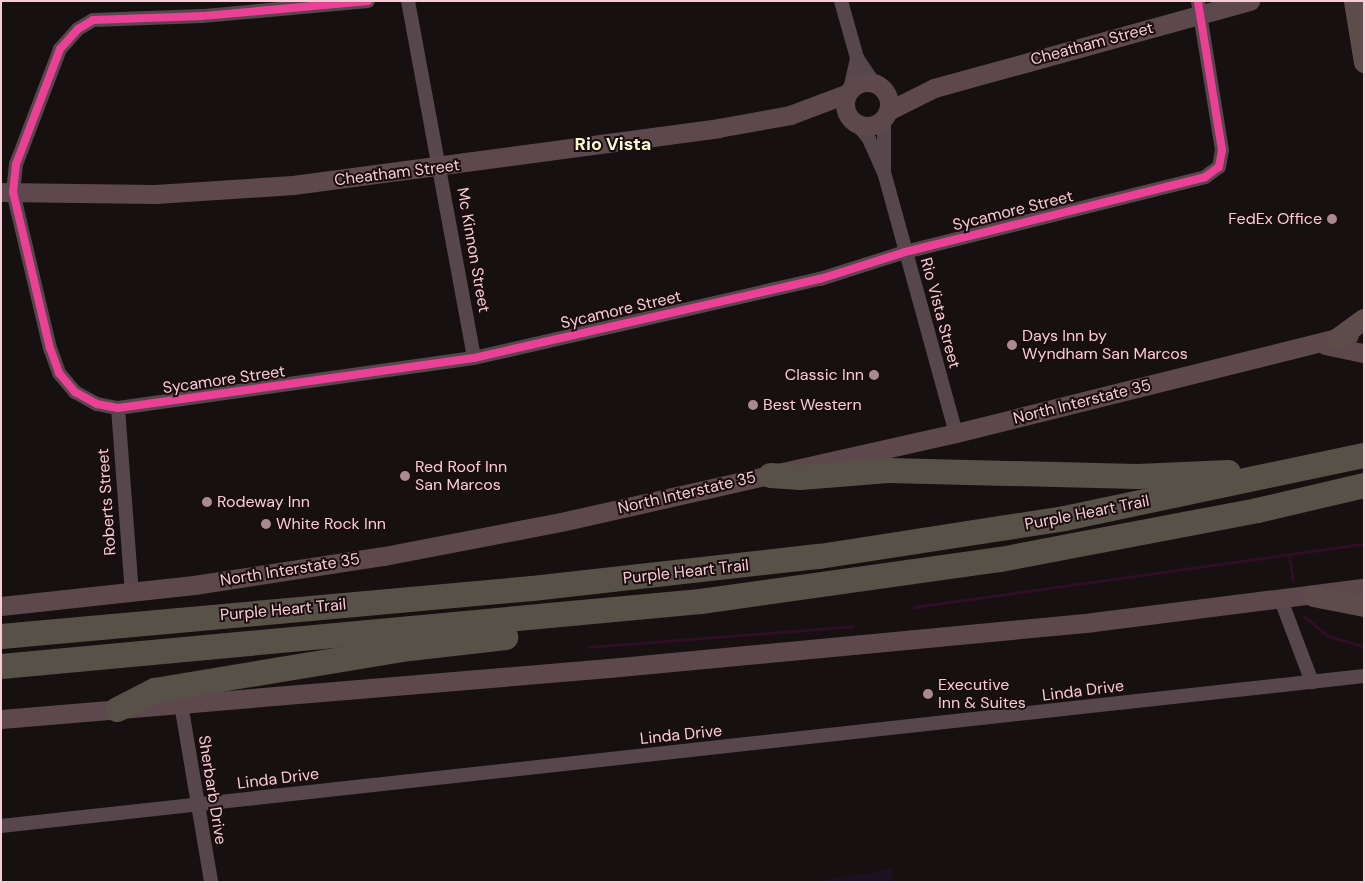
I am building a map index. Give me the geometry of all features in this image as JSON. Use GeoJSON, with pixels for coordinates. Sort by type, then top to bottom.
{"type":"FeatureCollection","features":[{"type":"Feature","properties":{"kind":"highway","name":"Purple Heart Trail"},"geometry":{"type":"LineString","coordinates":[[1,636],[541,587],[819,556],[1054,519],[1364,455]]}},
{"type":"Feature","properties":{"kind":"highway"},"geometry":{"type":"LineString","coordinates":[[770,475],[800,477],[888,470],[1137,476],[1303,469]]}},
{"type":"Feature","properties":{"kind":"highway","name":"Purple Heart Trail"},"geometry":{"type":"LineString","coordinates":[[1,666],[710,600],[1000,559],[1248,512],[1364,486]]}},
{"type":"Feature","properties":{"kind":"highway"},"geometry":{"type":"LineString","coordinates":[[116,709],[154,690],[409,648],[553,631],[587,612]]}},
{"type":"Feature","properties":{"kind":"main road","name":"Cheatham Street"},"geometry":{"type":"LineString","coordinates":[[886,114],[934,88],[1199,8],[1250,1]]}},
{"type":"Feature","properties":{"kind":"main road"},"geometry":{"type":"LineString","coordinates":[[1354,1],[1362,40],[1364,62]]}},
{"type":"Feature","properties":{"kind":"main road"},"geometry":{"type":"LineString","coordinates":[[861,82],[877,84],[888,97],[886,114],[872,126],[855,123],[844,106],[848,91],[861,82]]}},
{"type":"Feature","properties":{"kind":"main road","name":"Cheatham Street"},"geometry":{"type":"LineString","coordinates":[[877,84],[900,90],[934,88]]}},
{"type":"Feature","properties":{"kind":"main road","name":"Cheatham Street"},"geometry":{"type":"LineString","coordinates":[[790,115],[848,91]]}},
{"type":"Feature","properties":{"kind":"main road","name":"Cheatham Street"},"geometry":{"type":"LineString","coordinates":[[7,192],[155,194],[294,185],[441,168],[790,115],[832,116],[855,123]]}},
{"type":"Feature","properties":{"kind":"main road"},"geometry":{"type":"LineString","coordinates":[[1327,341],[1364,319]]}},
{"type":"Feature","properties":{"kind":"main road","name":"North Interstate 35"},"geometry":{"type":"LineString","coordinates":[[1,606],[132,593],[384,556],[561,522],[956,433],[1364,331]]}},
{"type":"Feature","properties":{"kind":"main road"},"geometry":{"type":"LineString","coordinates":[[1327,341],[1364,353]]}},
{"type":"Feature","properties":{"kind":"main road"},"geometry":{"type":"LineString","coordinates":[[1,719],[609,668],[1093,622],[1313,596],[1364,588]]}},
{"type":"Feature","properties":{"kind":"main road"},"geometry":{"type":"LineString","coordinates":[[1313,596],[1364,606]]}},
{"type":"Feature","properties":{"kind":"street","name":"Sycamore Street"},"geometry":{"type":"LineString","coordinates":[[368,1],[202,16],[93,20],[78,29],[60,49],[7,192],[50,348],[59,373],[76,392],[97,404],[118,408],[474,358],[820,280],[905,252],[1213,174],[1223,158],[1199,8]]}},
{"type":"Feature","properties":{"kind":"street","name":"Mc Kinnon Street"},"geometry":{"type":"LineString","coordinates":[[408,1],[441,168],[474,358]]}},
{"type":"Feature","properties":{"kind":"street"},"geometry":{"type":"LineString","coordinates":[[841,1],[857,58],[877,84]]}},
{"type":"Feature","properties":{"kind":"street"},"geometry":{"type":"LineString","coordinates":[[848,91],[857,58]]}},
{"type":"Feature","properties":{"kind":"street","name":"Rio Vista Street"},"geometry":{"type":"LineString","coordinates":[[884,172],[886,114]]}},
{"type":"Feature","properties":{"kind":"street","name":"Rio Vista Street"},"geometry":{"type":"LineString","coordinates":[[855,123],[869,139],[884,172],[956,433]]}},
{"type":"Feature","properties":{"kind":"street","name":"Roberts Street"},"geometry":{"type":"LineString","coordinates":[[118,408],[132,593]]}},
{"type":"Feature","properties":{"kind":"street"},"geometry":{"type":"LineString","coordinates":[[1281,600],[1312,682]]}},
{"type":"Feature","properties":{"kind":"street","name":"Linda Drive"},"geometry":{"type":"LineString","coordinates":[[1,826],[196,807],[1364,676]]}},
{"type":"Feature","properties":{"kind":"street","name":"Sherbarb Drive"},"geometry":{"type":"LineString","coordinates":[[181,704],[196,807],[210,882]]}},
{"type":"Feature","properties":{"kind":"shaded area"},"geometry":{"type":"Polygon","coordinates":[[[892,869],[894,882],[813,882],[892,869]]]}},
{"type":"Feature","properties":{"kind":"waterway"},"geometry":{"type":"LineString","coordinates":[[914,607],[1364,544]]}},
{"type":"Feature","properties":{"kind":"waterway"},"geometry":{"type":"LineString","coordinates":[[1289,555],[1293,580]]}},
{"type":"Feature","properties":{"kind":"waterway"},"geometry":{"type":"LineString","coordinates":[[1304,616],[1328,636],[1364,646]]}},
{"type":"Feature","properties":{"kind":"waterway"},"geometry":{"type":"LineString","coordinates":[[589,647],[853,626]]}},
{"type":"Feature","properties":{"kind":"cycle path"},"geometry":{"type":"LineString","coordinates":[[368,1],[202,16],[93,20],[78,29],[60,49],[16,164],[13,192],[50,348],[59,373],[75,392],[97,404],[118,408],[474,358],[820,279],[905,252],[1205,177],[1219,167],[1222,150],[1198,1]]}},
{"type":"Feature","properties":{"kind":"place","name":"FedEx Office"},"geometry":{"type":"Point","coordinates":[1332,219]}},
{"type":"Feature","properties":{"kind":"place","name":"Days Inn by Wyndham San Marcos"},"geometry":{"type":"Point","coordinates":[1012,345]}},
{"type":"Feature","properties":{"kind":"place","name":"Classic Inn"},"geometry":{"type":"Point","coordinates":[874,375]}},
{"type":"Feature","properties":{"kind":"place","name":"Best Western"},"geometry":{"type":"Point","coordinates":[753,405]}},
{"type":"Feature","properties":{"kind":"place","name":"Red Roof Inn San Marcos"},"geometry":{"type":"Point","coordinates":[405,476]}},
{"type":"Feature","properties":{"kind":"place","name":"Rodeway Inn"},"geometry":{"type":"Point","coordinates":[207,502]}},
{"type":"Feature","properties":{"kind":"place","name":"White Rock Inn"},"geometry":{"type":"Point","coordinates":[266,524]}},
{"type":"Feature","properties":{"kind":"place","name":"Executive Inn & Suites"},"geometry":{"type":"Point","coordinates":[928,694]}},
{"type":"Feature","properties":{"kind":"district","name":"Rio Vista"},"geometry":{"type":"Point","coordinates":[613,144]}}]}
